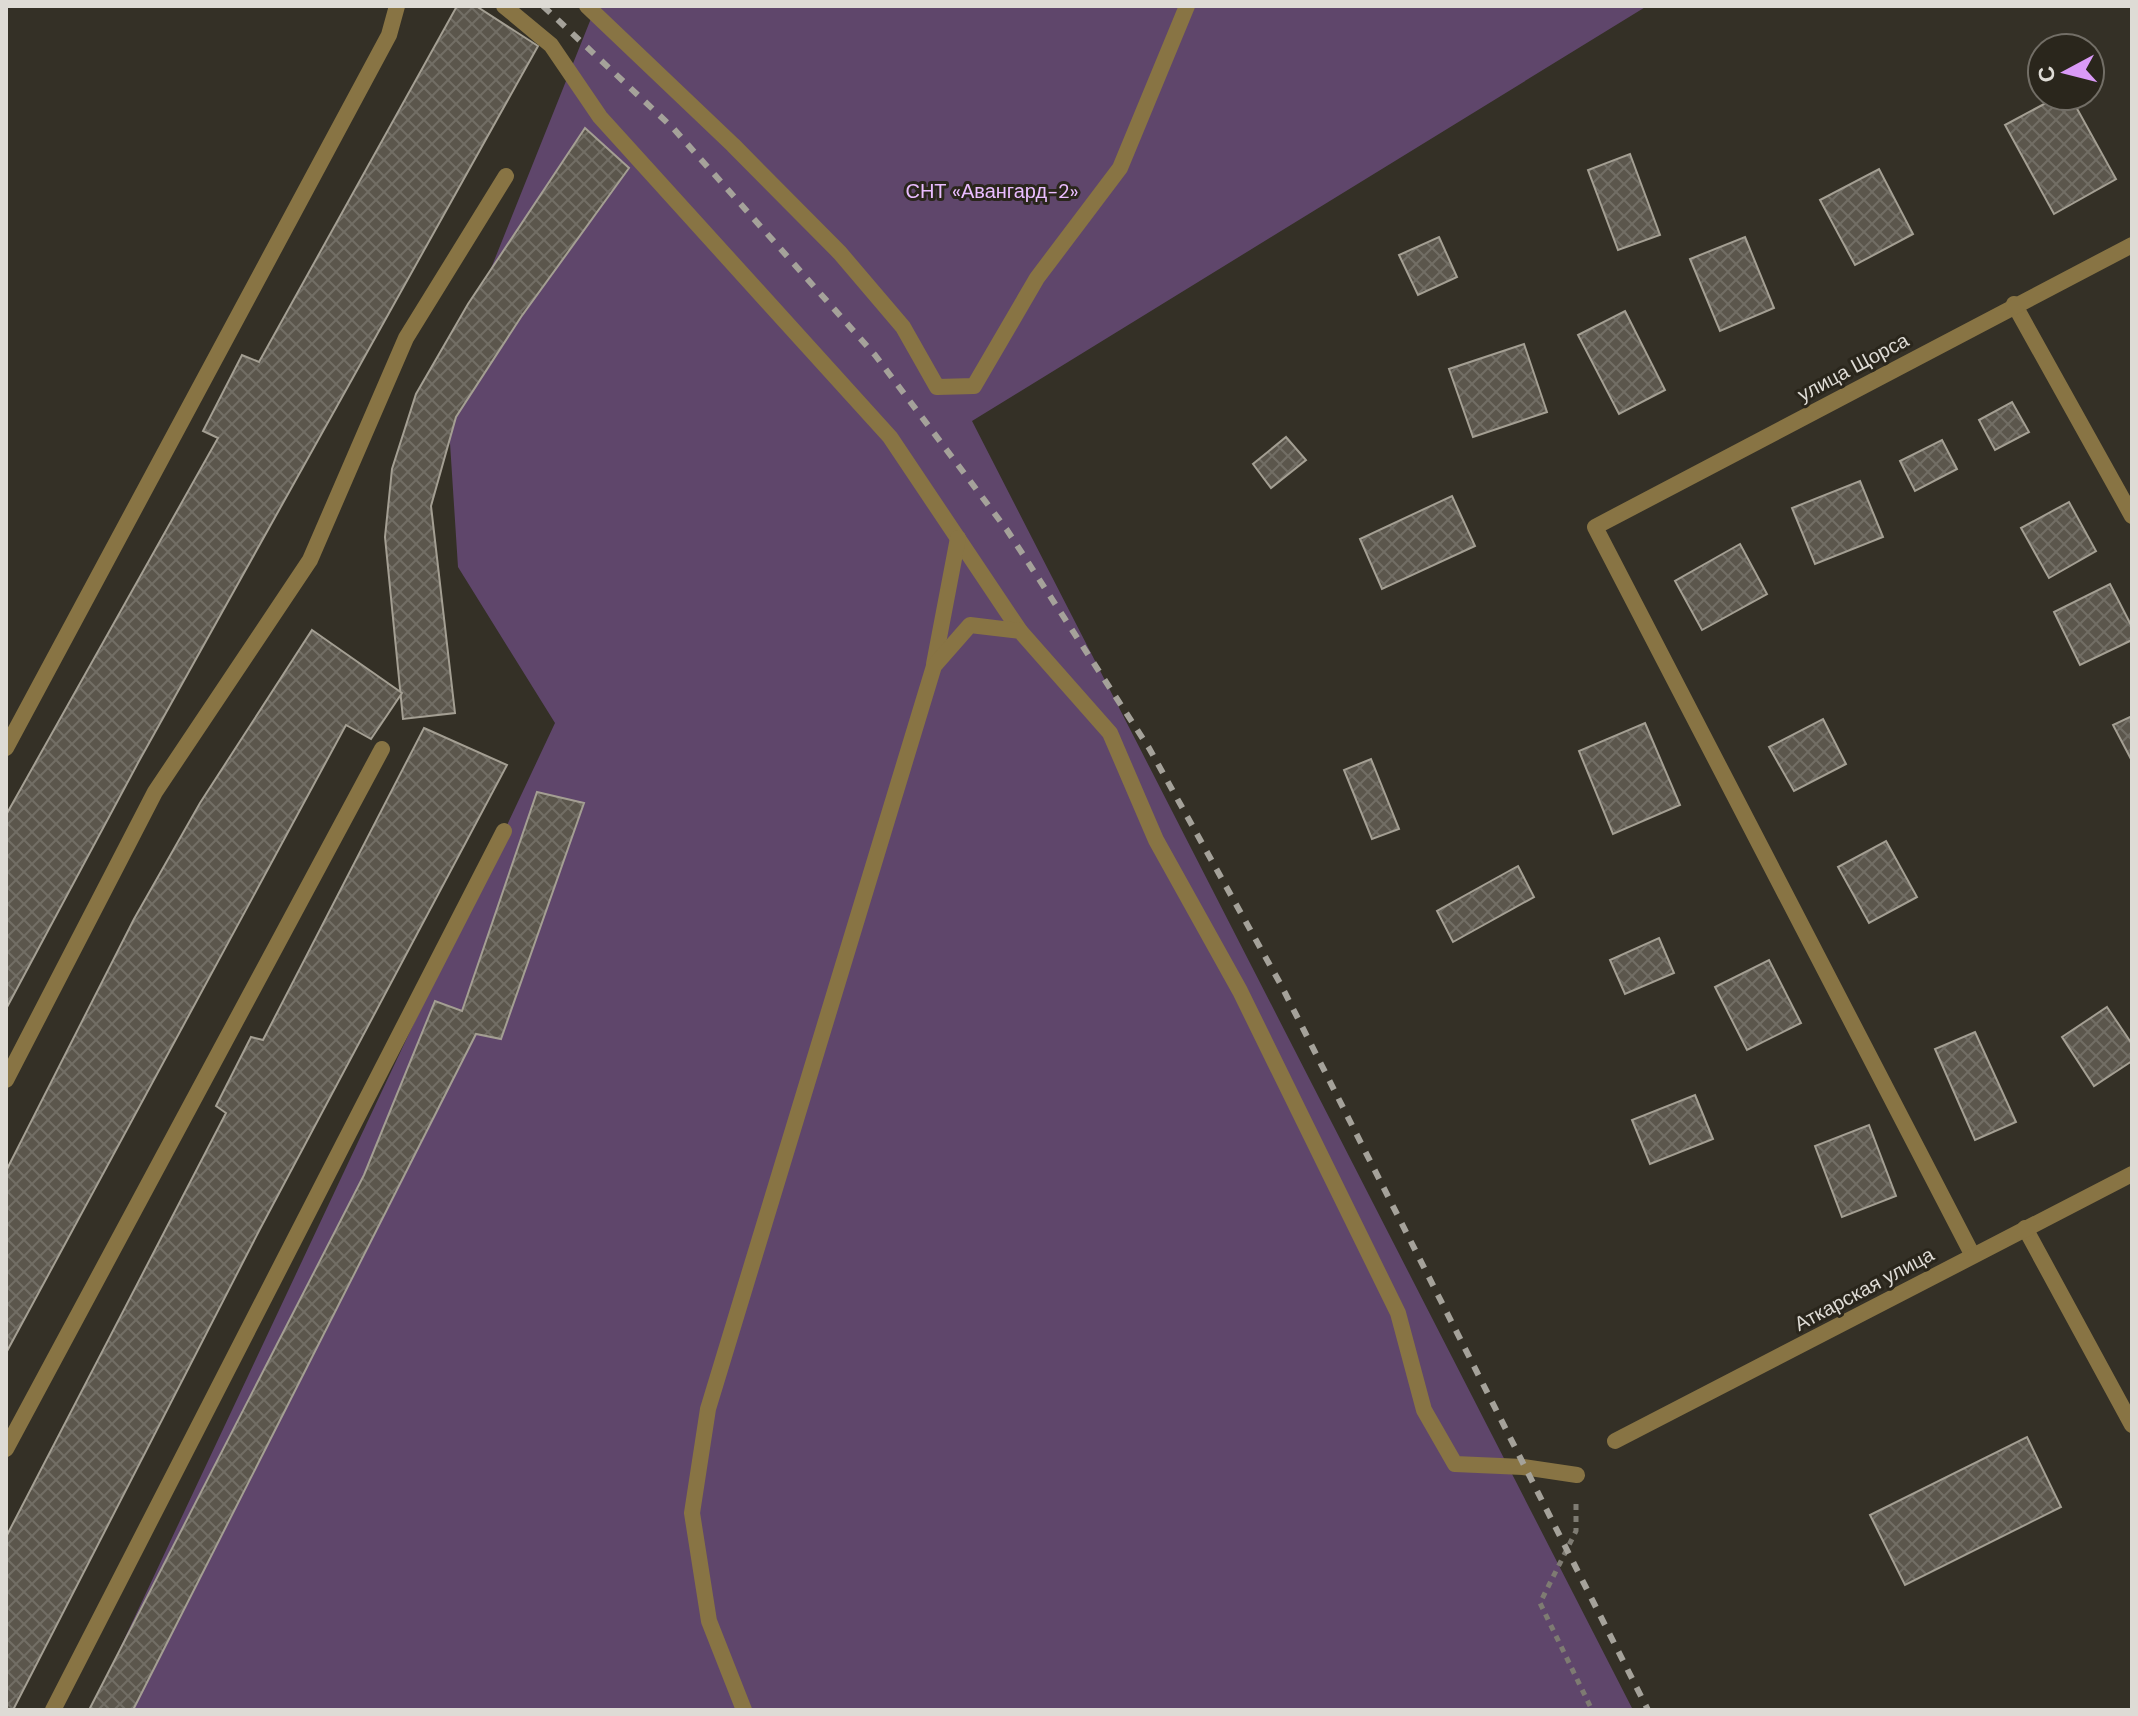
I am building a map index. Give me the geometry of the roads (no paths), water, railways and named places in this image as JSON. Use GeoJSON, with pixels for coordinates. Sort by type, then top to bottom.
{"type":"FeatureCollection","features":[{"type":"Feature","properties":{"kind":"street"},"geometry":{"type":"LineString","coordinates":[[6,748],[389,35],[397,6]]}},
{"type":"Feature","properties":{"kind":"street"},"geometry":{"type":"LineString","coordinates":[[504,6],[551,45],[600,117],[890,437],[1020,631],[1110,733],[1156,840],[1240,991],[1398,1313],[1424,1410],[1455,1464],[1523,1467],[1577,1475]]}},
{"type":"Feature","properties":{"kind":"street"},"geometry":{"type":"LineString","coordinates":[[587,6],[733,145],[840,253],[903,327],[937,387],[974,386],[1037,278],[1120,168],[1187,6]]}},
{"type":"Feature","properties":{"kind":"street"},"geometry":{"type":"LineString","coordinates":[[6,1080],[155,792],[310,560],[406,338],[506,176]]}},
{"type":"Feature","properties":{"kind":"street","name":"улица Щорса"},"geometry":{"type":"LineString","coordinates":[[1972,1254],[1595,527],[2014,304],[2132,245]]}},
{"type":"Feature","properties":{"kind":"street"},"geometry":{"type":"LineString","coordinates":[[2014,304],[2132,516]]}},
{"type":"Feature","properties":{"kind":"street"},"geometry":{"type":"LineString","coordinates":[[744,1710],[709,1621],[692,1513],[708,1409],[934,666],[958,538]]}},
{"type":"Feature","properties":{"kind":"street"},"geometry":{"type":"LineString","coordinates":[[934,666],[970,625],[1020,631]]}},
{"type":"Feature","properties":{"kind":"street"},"geometry":{"type":"LineString","coordinates":[[6,1449],[382,749]]}},
{"type":"Feature","properties":{"kind":"street"},"geometry":{"type":"LineString","coordinates":[[53,1710],[504,831]]}},
{"type":"Feature","properties":{"kind":"street","name":"Аткарская улица"},"geometry":{"type":"LineString","coordinates":[[1615,1441],[2132,1174]]}},
{"type":"Feature","properties":{"kind":"street"},"geometry":{"type":"LineString","coordinates":[[2025,1228],[2132,1425]]}},
{"type":"Feature","properties":{"kind":"railway"},"geometry":{"type":"LineString","coordinates":[[543,6],[673,128],[875,355],[1007,530],[1149,748],[1281,985],[1648,1710]]}},
{"type":"Feature","properties":{"kind":"park label","name":"СНТ «Авангард-2»"},"geometry":{"type":"Point","coordinates":[992,191]}}]}
